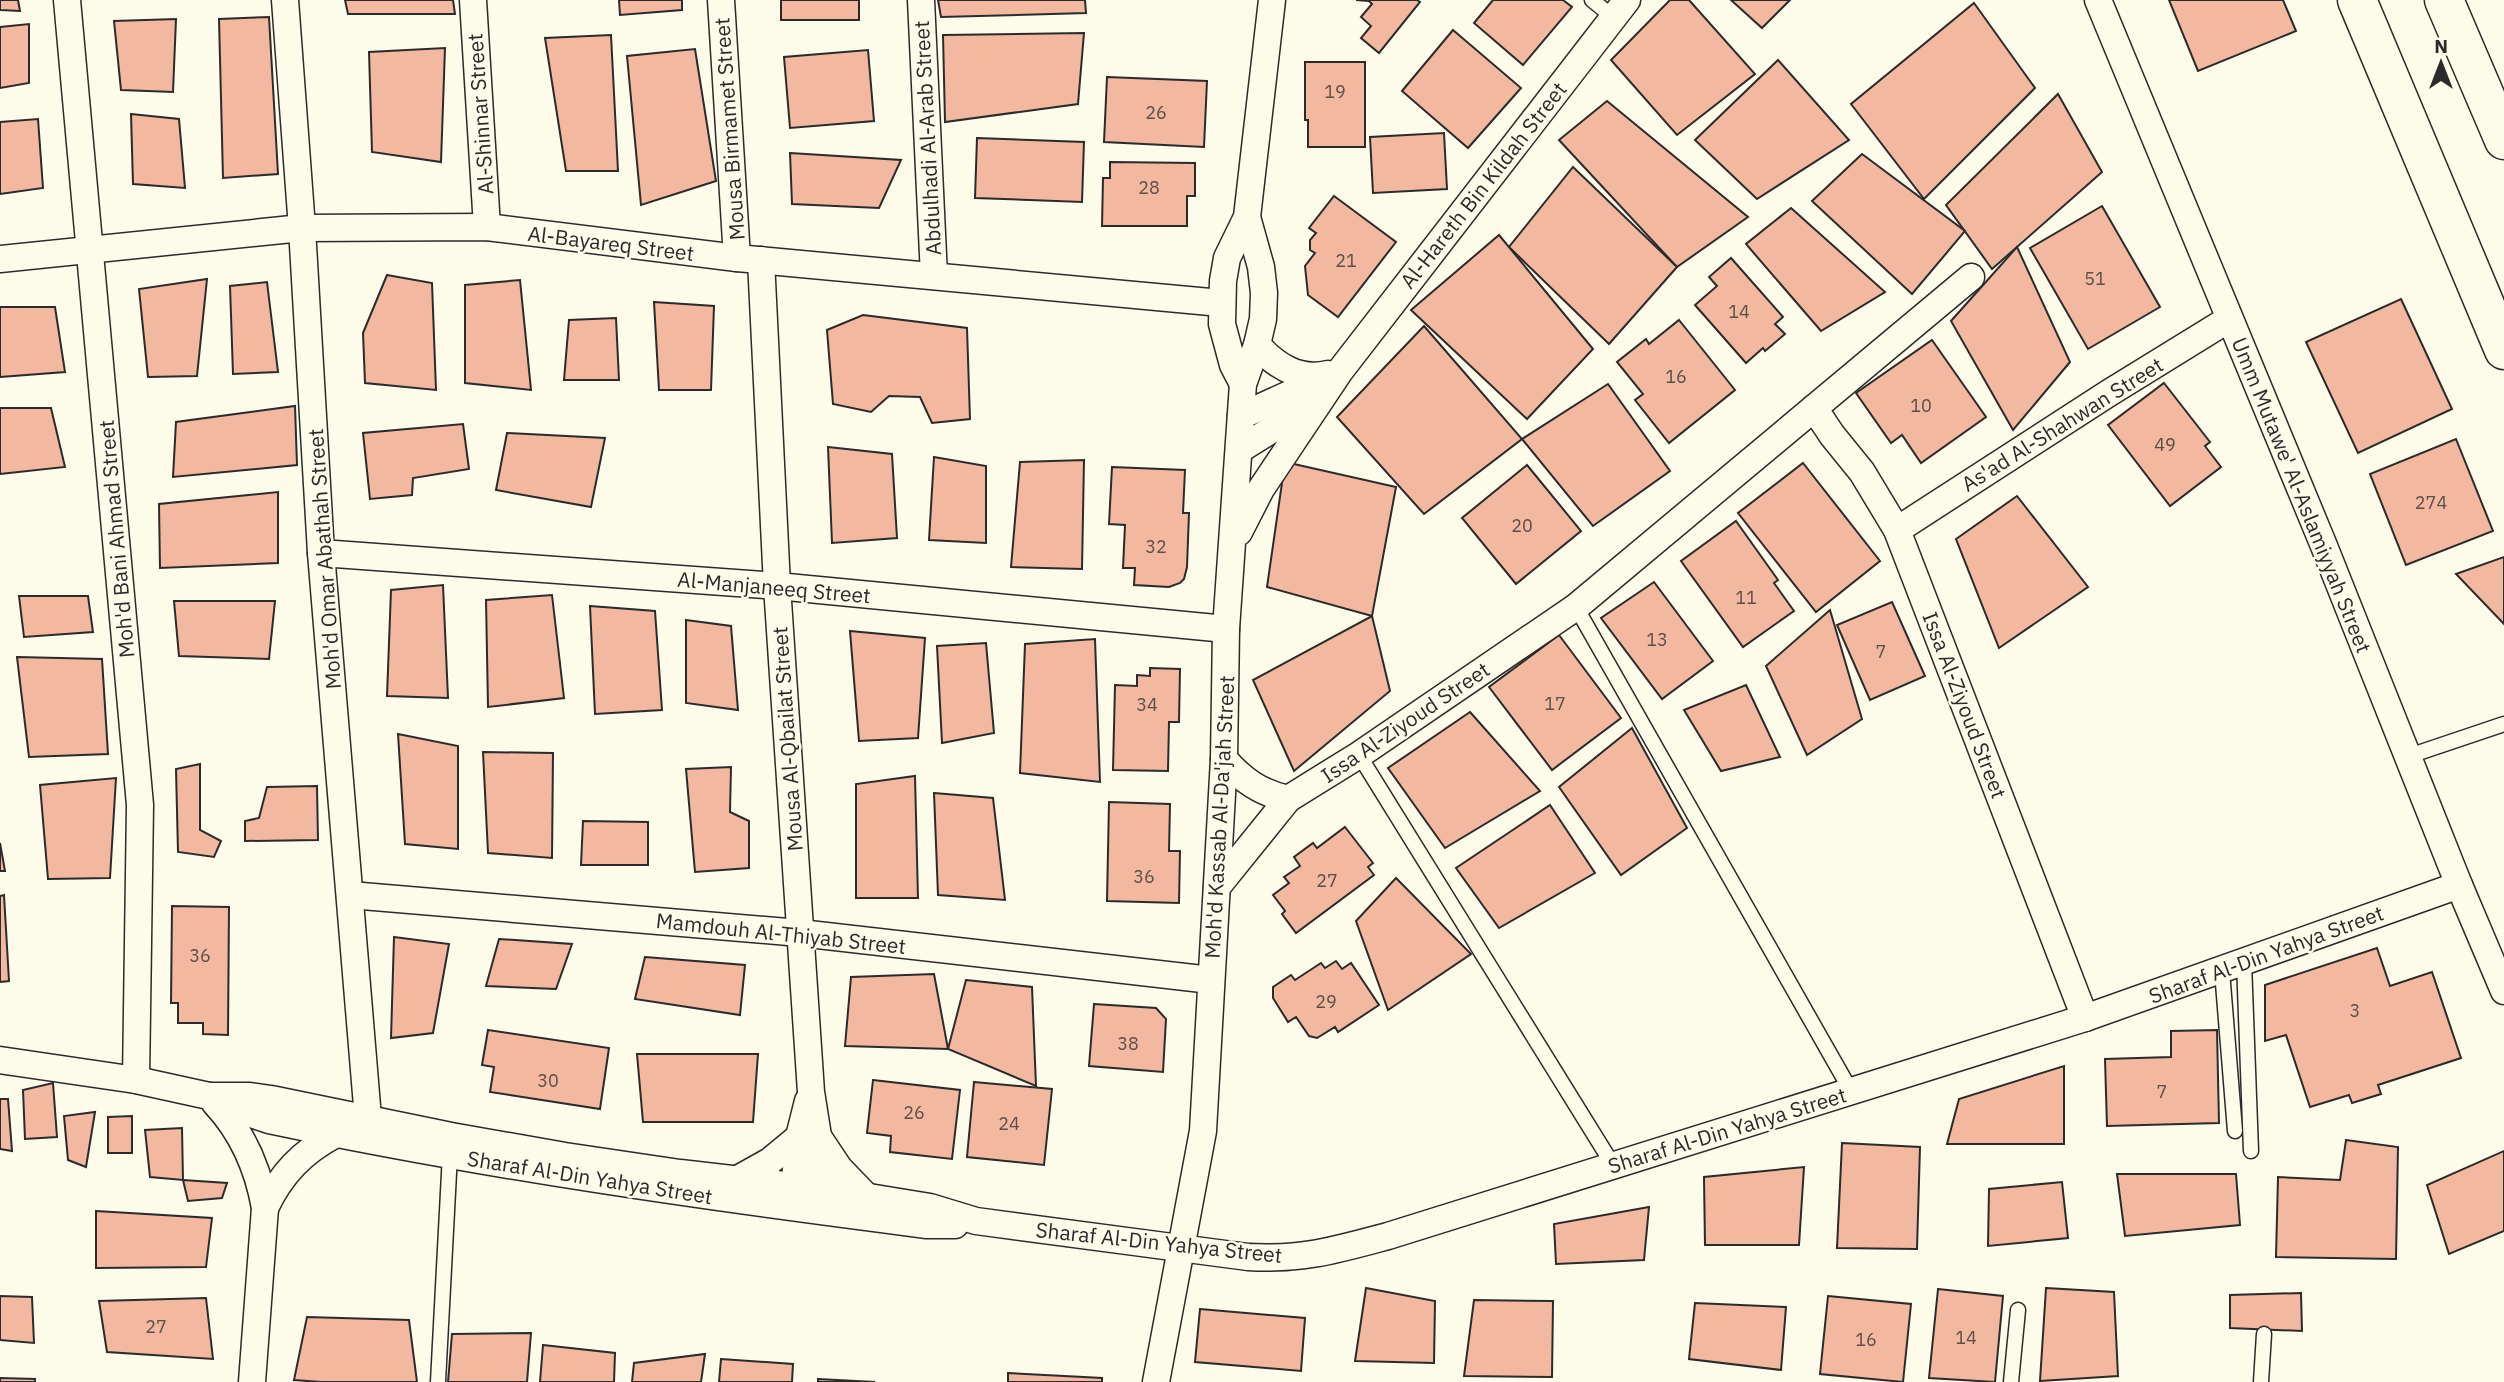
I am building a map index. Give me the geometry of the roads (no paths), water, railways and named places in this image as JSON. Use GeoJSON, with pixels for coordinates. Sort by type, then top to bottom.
{"type":"FeatureCollection","features":[{"type":"Feature","properties":{"kind":"highway"},"geometry":{"type":"LineString","coordinates":[[2357,0],[2504,350]]}},
{"type":"Feature","properties":{"kind":"highway"},"geometry":{"type":"LineString","coordinates":[[2444,0],[2504,140]]}},
{"type":"Feature","properties":{"kind":"street","name":"Moh'd Bani Ahmad Street"},"geometry":{"type":"LineString","coordinates":[[67,0],[140,805],[136,1080]]}},
{"type":"Feature","properties":{"kind":"street","name":"Moh'd Omar Abathah Street"},"geometry":{"type":"LineString","coordinates":[[285,0],[302,228],[321,553],[368,1118]]}},
{"type":"Feature","properties":{"kind":"street","name":"Al-Shinnar Street"},"geometry":{"type":"LineString","coordinates":[[473,0],[487,227]]}},
{"type":"Feature","properties":{"kind":"street","name":"Mousa Birmamet Street"},"geometry":{"type":"LineString","coordinates":[[721,0],[749,259]]}},
{"type":"Feature","properties":{"kind":"street","name":"Abdulhadi Al-Arab Street"},"geometry":{"type":"LineString","coordinates":[[921,0],[934,276]]}},
{"type":"Feature","properties":{"kind":"street","name":"Moh'd Kassab Al-Da'jah Street"},"geometry":{"type":"LineString","coordinates":[[1243,384],[1226,345],[1221,303],[1227,258],[1247,217],[1272,0]]}},
{"type":"Feature","properties":{"kind":"street","name":"Umm Mutawe' Al-Aslamiyyah Street"},"geometry":{"type":"LineString","coordinates":[[2098,0],[2504,991]]}},
{"type":"Feature","properties":{"kind":"street","name":"Al-Hareth Bin Kildah Street"},"geometry":{"type":"LineString","coordinates":[[1233,544],[1261,489],[1339,371],[1620,9]]}},
{"type":"Feature","properties":{"kind":"street","name":"Moh'd Kassab Al-Da'jah Street"},"geometry":{"type":"LineString","coordinates":[[1156,1382],[1203,1131],[1224,759],[1226,629],[1243,384],[1257,345],[1264,293],[1261,267],[1247,217]]}},
{"type":"Feature","properties":{"kind":"street","name":"Al-Bayareq Street"},"geometry":{"type":"LineString","coordinates":[[0,259],[302,228],[487,227],[749,259],[1221,303]]}},
{"type":"Feature","properties":{"kind":"street","name":"Mousa Al-Qbailat Street"},"geometry":{"type":"LineString","coordinates":[[749,259],[777,586],[811,1092],[807,1198]]}},
{"type":"Feature","properties":{"kind":"street","name":"Issa Al-Ziyoud Street"},"geometry":{"type":"LineString","coordinates":[[1217,887],[1289,799],[1359,755],[1576,607],[1970,277]]}},
{"type":"Feature","properties":{"kind":"street","name":"As'ad Al-Shahwan Street"},"geometry":{"type":"LineString","coordinates":[[1897,530],[2229,319]]}},
{"type":"Feature","properties":{"kind":"street"},"geometry":{"type":"LineString","coordinates":[[1257,345],[1285,370],[1312,375],[1339,371]]}},
{"type":"Feature","properties":{"kind":"street","name":"Al-Hareth Bin Kildah Street"},"geometry":{"type":"LineString","coordinates":[[1241,416],[1339,371]]}},
{"type":"Feature","properties":{"kind":"street","name":"Al-Hareth Bin Kildah Street"},"geometry":{"type":"LineString","coordinates":[[1239,450],[1302,410],[1339,371]]}},
{"type":"Feature","properties":{"kind":"street","name":"Issa Al-Ziyoud Street"},"geometry":{"type":"LineString","coordinates":[[1814,408],[1862,472],[1897,530],[2085,1018]]}},
{"type":"Feature","properties":{"kind":"street","name":"Al-Manjaneeq Street"},"geometry":{"type":"LineString","coordinates":[[321,553],[777,586],[1226,629]]}},
{"type":"Feature","properties":{"kind":"street"},"geometry":{"type":"LineString","coordinates":[[1224,759],[1244,780],[1255,787],[1289,799]]}},
{"type":"Feature","properties":{"kind":"street","name":"Sharaf Al-Din Yahya Street"},"geometry":{"type":"LineString","coordinates":[[0,1060],[136,1080],[209,1096],[250,1096],[368,1118],[451,1145],[600,1181],[807,1198],[866,1196],[945,1210],[976,1221],[1181,1248],[1270,1258],[1316,1255],[2085,1018],[2459,885]]}},
{"type":"Feature","properties":{"kind":"street","name":"Mamdouh Al-Thiyab Street"},"geometry":{"type":"LineString","coordinates":[[349,895],[800,933],[1212,980]]}},
{"type":"Feature","properties":{"kind":"street"},"geometry":{"type":"LineString","coordinates":[[209,1096],[238,1131],[249,1151],[265,1208],[251,1382]]}},
{"type":"Feature","properties":{"kind":"street","name":"Sharaf Al-Din Yahya Street"},"geometry":{"type":"LineString","coordinates":[[209,1096],[269,1120],[336,1134],[451,1145],[737,1180],[807,1198],[944,1226],[976,1221]]}},
{"type":"Feature","properties":{"kind":"street"},"geometry":{"type":"LineString","coordinates":[[249,1151],[269,1120],[291,1103]]}},
{"type":"Feature","properties":{"kind":"street"},"geometry":{"type":"LineString","coordinates":[[265,1208],[286,1172],[300,1157],[336,1134]]}},
{"type":"Feature","properties":{"kind":"street"},"geometry":{"type":"LineString","coordinates":[[737,1180],[809,1136],[866,1196]]}},
{"type":"Feature","properties":{"kind":"lane"},"geometry":{"type":"LineString","coordinates":[[1592,0],[1620,9]]}},
{"type":"Feature","properties":{"kind":"lane"},"geometry":{"type":"LineString","coordinates":[[1576,607],[1851,1091]]}},
{"type":"Feature","properties":{"kind":"lane"},"geometry":{"type":"LineString","coordinates":[[2409,756],[2504,724]]}},
{"type":"Feature","properties":{"kind":"lane"},"geometry":{"type":"LineString","coordinates":[[1359,755],[1612,1165]]}},
{"type":"Feature","properties":{"kind":"lane"},"geometry":{"type":"LineString","coordinates":[[2233,966],[2235,1131]]}},
{"type":"Feature","properties":{"kind":"lane"},"geometry":{"type":"LineString","coordinates":[[2233,966],[2251,1151]]}},
{"type":"Feature","properties":{"kind":"lane"},"geometry":{"type":"LineString","coordinates":[[438,1382],[451,1145]]}},
{"type":"Feature","properties":{"kind":"lane"},"geometry":{"type":"LineString","coordinates":[[2011,1382],[2018,1310]]}},
{"type":"Feature","properties":{"kind":"lane"},"geometry":{"type":"LineString","coordinates":[[2261,1382],[2264,1334]]}}]}
